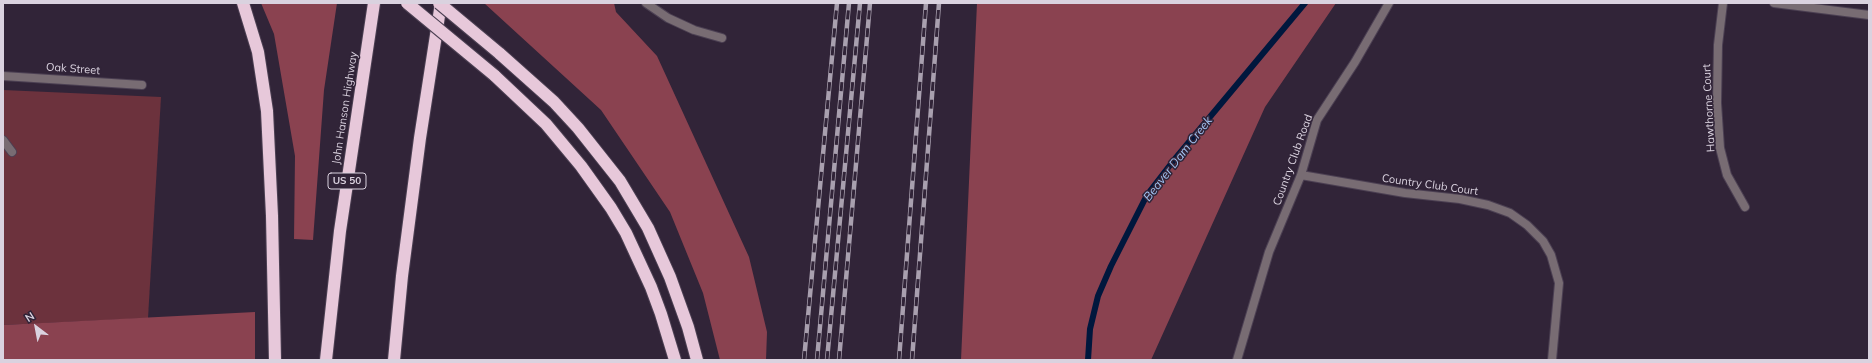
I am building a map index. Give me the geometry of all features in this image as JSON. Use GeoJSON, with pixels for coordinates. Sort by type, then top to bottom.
{"type":"FeatureCollection","features":[{"type":"Feature","properties":{"kind":"highway"},"geometry":{"type":"LineString","coordinates":[[243,3],[258,52],[268,118],[275,360]]}},
{"type":"Feature","properties":{"kind":"highway","name":"John Hanson Highway"},"geometry":{"type":"LineString","coordinates":[[326,360],[340,231],[374,3]]}},
{"type":"Feature","properties":{"kind":"highway"},"geometry":{"type":"LineString","coordinates":[[407,3],[494,75],[546,124],[581,166],[611,208],[626,233],[651,287],[675,360]]}},
{"type":"Feature","properties":{"kind":"highway"},"geometry":{"type":"LineString","coordinates":[[440,3],[554,102],[578,128],[620,181],[648,228],[670,276],[688,327],[697,360]]}},
{"type":"Feature","properties":{"kind":"highway"},"geometry":{"type":"LineString","coordinates":[[394,360],[419,145],[440,3]]}},
{"type":"Feature","properties":{"kind":"street"},"geometry":{"type":"LineString","coordinates":[[646,3],[668,18],[694,30],[722,38]]}},
{"type":"Feature","properties":{"kind":"street","name":"Country Club Road"},"geometry":{"type":"LineString","coordinates":[[1237,360],[1269,252],[1302,175],[1317,120],[1355,62],[1389,3]]}},
{"type":"Feature","properties":{"kind":"street","name":"Hawthorne Court"},"geometry":{"type":"LineString","coordinates":[[1723,3],[1718,45],[1717,102],[1720,148],[1726,175],[1746,207]]}},
{"type":"Feature","properties":{"kind":"street"},"geometry":{"type":"LineString","coordinates":[[1774,3],[1869,15]]}},
{"type":"Feature","properties":{"kind":"street","name":"Oak Street"},"geometry":{"type":"LineString","coordinates":[[3,76],[142,85]]}},
{"type":"Feature","properties":{"kind":"street"},"geometry":{"type":"LineString","coordinates":[[3,140],[12,152]]}},
{"type":"Feature","properties":{"kind":"street","name":"Country Club Court"},"geometry":{"type":"LineString","coordinates":[[1302,175],[1405,193],[1460,199],[1488,205],[1510,213],[1527,225],[1542,241],[1551,255],[1559,283],[1552,360]]}},
{"type":"Feature","properties":{"kind":"shaded area"},"geometry":{"type":"Polygon","coordinates":[[[261,3],[337,3],[324,90],[313,240],[294,239],[295,156],[274,34],[261,3]]]}},
{"type":"Feature","properties":{"kind":"shaded area"},"geometry":{"type":"Polygon","coordinates":[[[484,3],[614,3],[616,12],[657,56],[749,257],[767,332],[766,360],[720,360],[703,293],[670,212],[601,110],[484,3]]]}},
{"type":"Feature","properties":{"kind":"shaded area"},"geometry":{"type":"Polygon","coordinates":[[[977,3],[1336,3],[1265,107],[1151,360],[961,360],[977,3]]]}},
{"type":"Feature","properties":{"kind":"shaded area"},"geometry":{"type":"Polygon","coordinates":[[[3,90],[161,97],[148,318],[3,325],[3,90]]]}},
{"type":"Feature","properties":{"kind":"shaded area"},"geometry":{"type":"Polygon","coordinates":[[[255,312],[255,360],[3,360],[3,325],[255,312]]]}},
{"type":"Feature","properties":{"kind":"waterway","name":"Beaver Dam Creek"},"geometry":{"type":"LineString","coordinates":[[1088,360],[1090,329],[1098,296],[1111,266],[1147,195],[1174,160],[1305,3]]}},
{"type":"Feature","properties":{"kind":"railway"},"geometry":{"type":"LineString","coordinates":[[804,360],[837,3]]}},
{"type":"Feature","properties":{"kind":"railway"},"geometry":{"type":"LineString","coordinates":[[817,360],[849,3]]}},
{"type":"Feature","properties":{"kind":"railway"},"geometry":{"type":"LineString","coordinates":[[827,360],[860,3]]}},
{"type":"Feature","properties":{"kind":"railway"},"geometry":{"type":"LineString","coordinates":[[839,360],[870,3]]}},
{"type":"Feature","properties":{"kind":"railway"},"geometry":{"type":"LineString","coordinates":[[899,360],[926,3]]}},
{"type":"Feature","properties":{"kind":"railway"},"geometry":{"type":"LineString","coordinates":[[912,360],[939,3]]}}]}
